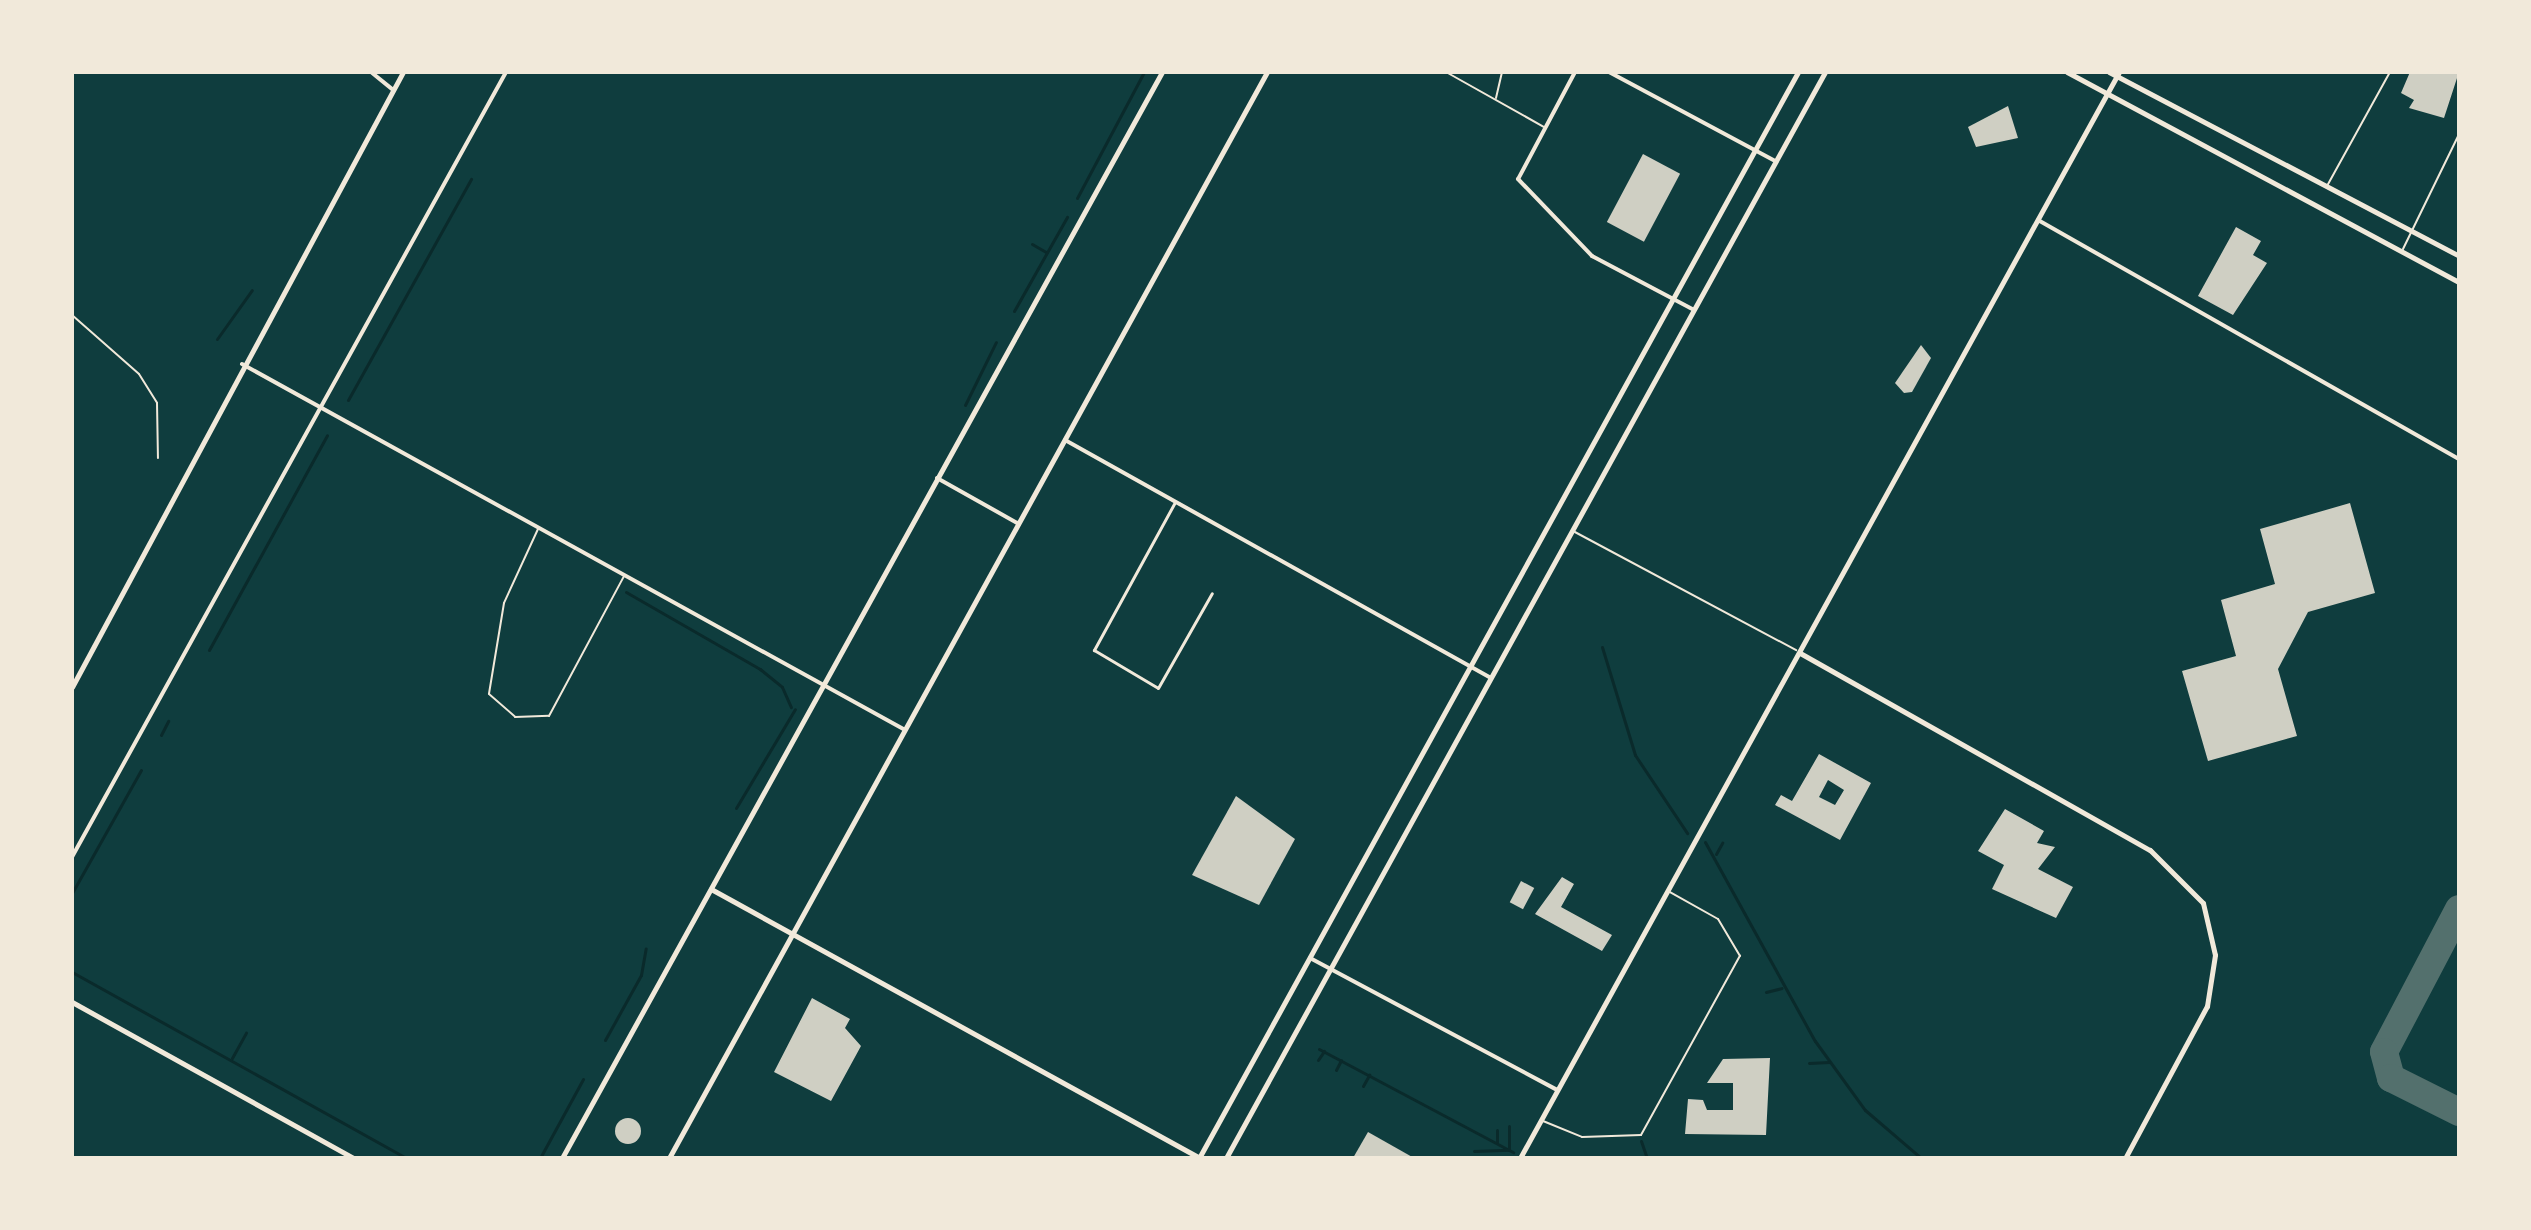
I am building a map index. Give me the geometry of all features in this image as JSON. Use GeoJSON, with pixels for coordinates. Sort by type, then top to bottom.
{"type":"FeatureCollection","features":[{"type":"Feature","properties":{"kind":"street"},"geometry":{"type":"LineString","coordinates":[[371,72],[393,90]]}},
{"type":"Feature","properties":{"kind":"street"},"geometry":{"type":"LineString","coordinates":[[72,687],[242,364],[403,72]]}},
{"type":"Feature","properties":{"kind":"street"},"geometry":{"type":"LineString","coordinates":[[72,857],[506,72]]}},
{"type":"Feature","properties":{"kind":"street"},"geometry":{"type":"LineString","coordinates":[[562,1158],[1162,72]]}},
{"type":"Feature","properties":{"kind":"street"},"geometry":{"type":"LineString","coordinates":[[669,1158],[1267,72]]}},
{"type":"Feature","properties":{"kind":"street"},"geometry":{"type":"LineString","coordinates":[[1575,72],[1518,179],[1592,256],[1694,310]]}},
{"type":"Feature","properties":{"kind":"street"},"geometry":{"type":"LineString","coordinates":[[1609,72],[1775,161]]}},
{"type":"Feature","properties":{"kind":"street"},"geometry":{"type":"LineString","coordinates":[[710,888],[1199,1158],[1798,72]]}},
{"type":"Feature","properties":{"kind":"street"},"geometry":{"type":"LineString","coordinates":[[1226,1158],[1333,970],[1825,72]]}},
{"type":"Feature","properties":{"kind":"street"},"geometry":{"type":"LineString","coordinates":[[2067,72],[2459,282]]}},
{"type":"Feature","properties":{"kind":"street"},"geometry":{"type":"LineString","coordinates":[[2109,72],[2459,256]]}},
{"type":"Feature","properties":{"kind":"street"},"geometry":{"type":"LineString","coordinates":[[1520,1158],[2117,74]]}},
{"type":"Feature","properties":{"kind":"street"},"geometry":{"type":"LineString","coordinates":[[2038,220],[2459,459]]}},
{"type":"Feature","properties":{"kind":"street"},"geometry":{"type":"LineString","coordinates":[[242,364],[905,730]]}},
{"type":"Feature","properties":{"kind":"street"},"geometry":{"type":"LineString","coordinates":[[1065,440],[1491,678]]}},
{"type":"Feature","properties":{"kind":"street"},"geometry":{"type":"LineString","coordinates":[[937,478],[1019,524]]}},
{"type":"Feature","properties":{"kind":"street"},"geometry":{"type":"LineString","coordinates":[[1175,502],[1094,650],[1158,688],[1212,593]]}},
{"type":"Feature","properties":{"kind":"street"},"geometry":{"type":"LineString","coordinates":[[1800,653],[2150,850],[2203,903],[2215,955],[2199,1023],[2125,1158]]}},
{"type":"Feature","properties":{"kind":"street"},"geometry":{"type":"LineString","coordinates":[[1310,958],[1557,1090]]}},
{"type":"Feature","properties":{"kind":"street"},"geometry":{"type":"LineString","coordinates":[[72,1002],[353,1158]]}},
{"type":"Feature","properties":{"kind":"lane"},"geometry":{"type":"LineString","coordinates":[[1446,72],[1545,127]]}},
{"type":"Feature","properties":{"kind":"lane"},"geometry":{"type":"LineString","coordinates":[[1496,99],[1502,72]]}},
{"type":"Feature","properties":{"kind":"lane"},"geometry":{"type":"LineString","coordinates":[[2327,187],[2390,72]]}},
{"type":"Feature","properties":{"kind":"lane"},"geometry":{"type":"LineString","coordinates":[[2402,250],[2459,134]]}},
{"type":"Feature","properties":{"kind":"lane"},"geometry":{"type":"LineString","coordinates":[[72,315],[139,374],[157,403],[158,458]]}},
{"type":"Feature","properties":{"kind":"lane"},"geometry":{"type":"LineString","coordinates":[[539,528],[504,603],[489,694],[515,717],[549,716],[625,576]]}},
{"type":"Feature","properties":{"kind":"lane"},"geometry":{"type":"LineString","coordinates":[[1573,531],[1800,653]]}},
{"type":"Feature","properties":{"kind":"lane"},"geometry":{"type":"LineString","coordinates":[[1541,1120],[1582,1137],[1641,1135],[1663,1096],[1740,956],[1718,919],[1667,891]]}},
{"type":"Feature","properties":{"kind":"building"},"geometry":{"type":"Polygon","coordinates":[[[2410,72],[2459,72],[2444,118],[2409,108],[2414,100],[2401,93],[2410,72]]]}},
{"type":"Feature","properties":{"kind":"building"},"geometry":{"type":"Polygon","coordinates":[[[2008,106],[2018,138],[1976,147],[1968,127],[2008,106]]]}},
{"type":"Feature","properties":{"kind":"building"},"geometry":{"type":"Polygon","coordinates":[[[1643,154],[1680,174],[1644,242],[1607,222],[1643,154]]]}},
{"type":"Feature","properties":{"kind":"building"},"geometry":{"type":"Polygon","coordinates":[[[2236,227],[2261,241],[2253,255],[2267,263],[2233,315],[2198,296],[2236,227]]]}},
{"type":"Feature","properties":{"kind":"building"},"geometry":{"type":"Polygon","coordinates":[[[1921,345],[1931,358],[1912,392],[1904,393],[1895,383],[1921,345]]]}},
{"type":"Feature","properties":{"kind":"building"},"geometry":{"type":"Polygon","coordinates":[[[2350,503],[2375,593],[2308,612],[2278,669],[2297,736],[2208,761],[2182,671],[2236,656],[2221,600],[2275,584],[2260,529],[2350,503]]]}},
{"type":"Feature","properties":{"kind":"building"},"geometry":{"type":"Polygon","coordinates":[[[1819,754],[1871,783],[1840,840],[1775,805],[1781,795],[1792,801],[1819,754]],[[1828,780],[1819,797],[1835,805],[1844,790],[1828,780]]]}},
{"type":"Feature","properties":{"kind":"building"},"geometry":{"type":"Polygon","coordinates":[[[1236,796],[1295,839],[1259,905],[1192,875],[1236,796]]]}},
{"type":"Feature","properties":{"kind":"building"},"geometry":{"type":"Polygon","coordinates":[[[2005,809],[2044,831],[2037,843],[2055,847],[2038,869],[2073,887],[2056,918],[1992,889],[2004,865],[1978,851],[2005,809]]]}},
{"type":"Feature","properties":{"kind":"building"},"geometry":{"type":"Polygon","coordinates":[[[1562,877],[1574,884],[1561,907],[1612,935],[1602,951],[1535,914],[1562,877]]]}},
{"type":"Feature","properties":{"kind":"building"},"geometry":{"type":"Polygon","coordinates":[[[1521,881],[1534,888],[1523,909],[1510,902],[1521,881]]]}},
{"type":"Feature","properties":{"kind":"building"},"geometry":{"type":"Polygon","coordinates":[[[812,998],[850,1019],[845,1028],[861,1046],[831,1101],[774,1072],[812,998]]]}},
{"type":"Feature","properties":{"kind":"building"},"geometry":{"type":"Polygon","coordinates":[[[1770,1058],[1766,1135],[1685,1134],[1688,1099],[1703,1100],[1707,1110],[1733,1110],[1733,1083],[1707,1083],[1723,1059],[1770,1058]]]}},
{"type":"Feature","properties":{"kind":"building"},"geometry":{"type":"Polygon","coordinates":[[[628,1118],[637,1122],[641,1131],[637,1140],[628,1144],[619,1140],[615,1131],[619,1122],[628,1118]]]}},
{"type":"Feature","properties":{"kind":"building"},"geometry":{"type":"Polygon","coordinates":[[[1368,1132],[1414,1158],[1353,1158],[1368,1132]]]}},
{"type":"Feature","properties":{"kind":"waterway"},"geometry":{"type":"LineString","coordinates":[[1077,198],[1144,72]]}},
{"type":"Feature","properties":{"kind":"waterway"},"geometry":{"type":"LineString","coordinates":[[348,400],[471,179]]}},
{"type":"Feature","properties":{"kind":"waterway"},"geometry":{"type":"LineString","coordinates":[[1014,311],[1067,217]]}},
{"type":"Feature","properties":{"kind":"waterway"},"geometry":{"type":"LineString","coordinates":[[1032,244],[1046,252]]}},
{"type":"Feature","properties":{"kind":"waterway"},"geometry":{"type":"LineString","coordinates":[[217,339],[252,290]]}},
{"type":"Feature","properties":{"kind":"waterway"},"geometry":{"type":"LineString","coordinates":[[965,405],[996,342]]}},
{"type":"Feature","properties":{"kind":"waterway"},"geometry":{"type":"LineString","coordinates":[[209,650],[327,435]]}},
{"type":"Feature","properties":{"kind":"waterway"},"geometry":{"type":"LineString","coordinates":[[626,592],[760,669],[782,687],[791,707]]}},
{"type":"Feature","properties":{"kind":"waterway"},"geometry":{"type":"LineString","coordinates":[[1602,647],[1635,755],[1687,833]]}},
{"type":"Feature","properties":{"kind":"waterway"},"geometry":{"type":"LineString","coordinates":[[736,808],[795,709]]}},
{"type":"Feature","properties":{"kind":"waterway"},"geometry":{"type":"LineString","coordinates":[[161,735],[168,721]]}},
{"type":"Feature","properties":{"kind":"waterway"},"geometry":{"type":"LineString","coordinates":[[72,893],[141,770]]}},
{"type":"Feature","properties":{"kind":"waterway"},"geometry":{"type":"LineString","coordinates":[[1705,842],[1815,1041],[1865,1110],[1921,1158]]}},
{"type":"Feature","properties":{"kind":"waterway"},"geometry":{"type":"LineString","coordinates":[[1716,854],[1722,843]]}},
{"type":"Feature","properties":{"kind":"waterway"},"geometry":{"type":"LineString","coordinates":[[605,1040],[641,975],[646,948]]}},
{"type":"Feature","properties":{"kind":"waterway"},"geometry":{"type":"LineString","coordinates":[[72,972],[406,1158]]}},
{"type":"Feature","properties":{"kind":"waterway"},"geometry":{"type":"LineString","coordinates":[[1766,992],[1782,988]]}},
{"type":"Feature","properties":{"kind":"waterway"},"geometry":{"type":"LineString","coordinates":[[232,1058],[246,1033]]}},
{"type":"Feature","properties":{"kind":"waterway"},"geometry":{"type":"LineString","coordinates":[[1319,1049],[1513,1152]]}},
{"type":"Feature","properties":{"kind":"waterway"},"geometry":{"type":"LineString","coordinates":[[1318,1060],[1324,1051]]}},
{"type":"Feature","properties":{"kind":"waterway"},"geometry":{"type":"LineString","coordinates":[[1336,1070],[1341,1060]]}},
{"type":"Feature","properties":{"kind":"waterway"},"geometry":{"type":"LineString","coordinates":[[1809,1063],[1829,1062]]}},
{"type":"Feature","properties":{"kind":"waterway"},"geometry":{"type":"LineString","coordinates":[[1363,1086],[1369,1075]]}},
{"type":"Feature","properties":{"kind":"waterway"},"geometry":{"type":"LineString","coordinates":[[540,1158],[583,1079]]}},
{"type":"Feature","properties":{"kind":"waterway"},"geometry":{"type":"LineString","coordinates":[[1474,1151],[1509,1150],[1509,1126]]}},
{"type":"Feature","properties":{"kind":"waterway"},"geometry":{"type":"LineString","coordinates":[[1497,1130],[1497,1142]]}},
{"type":"Feature","properties":{"kind":"waterway"},"geometry":{"type":"LineString","coordinates":[[1641,1141],[1647,1158]]}},
{"type":"Feature","properties":{"kind":"taxiway"},"geometry":{"type":"LineString","coordinates":[[2459,909],[2384,1052],[2391,1078],[2459,1112]]}}]}
